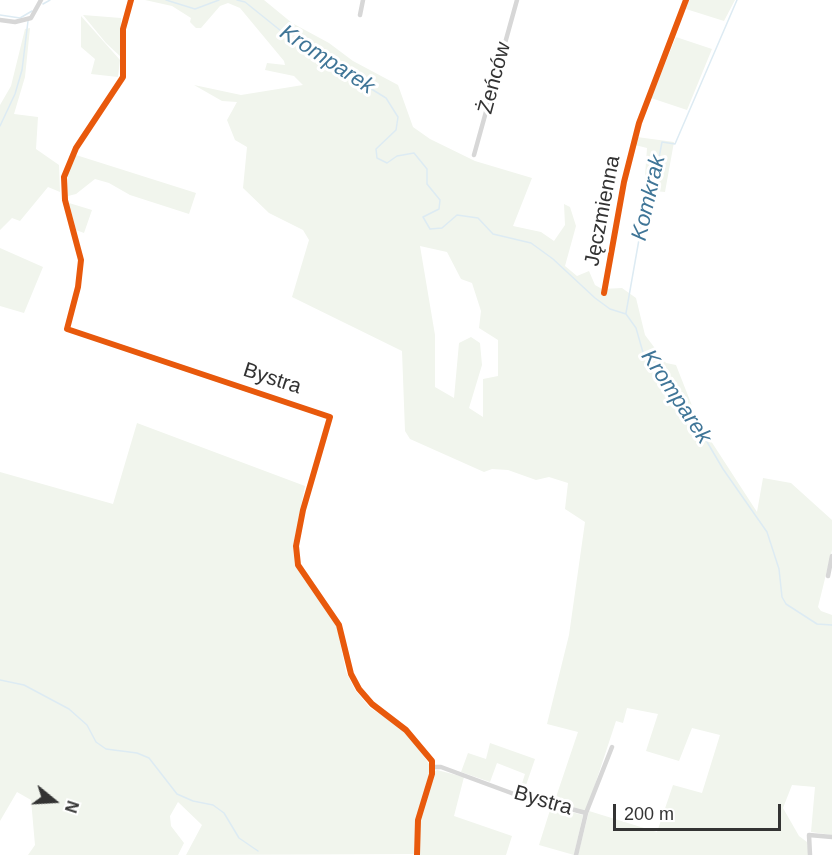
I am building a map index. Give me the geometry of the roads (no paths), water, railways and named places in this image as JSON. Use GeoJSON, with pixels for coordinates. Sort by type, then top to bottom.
{"type":"FeatureCollection","features":[{"type":"Feature","properties":{"kind":"street"},"geometry":{"type":"LineString","coordinates":[[0,20],[15,22],[28,20],[41,0]]}},
{"type":"Feature","properties":{"kind":"street","name":"Bystra"},"geometry":{"type":"LineString","coordinates":[[131,0],[123,29],[123,77],[76,148],[64,177],[65,200],[81,260],[78,287],[67,329],[330,417],[303,510],[296,546],[298,565],[339,625],[351,674],[359,689],[372,704],[417,741],[430,758],[433,767],[441,767],[514,794],[585,813]]}},
{"type":"Feature","properties":{"kind":"street"},"geometry":{"type":"LineString","coordinates":[[360,15],[363,0]]}},
{"type":"Feature","properties":{"kind":"street","name":"Żeńców"},"geometry":{"type":"LineString","coordinates":[[474,155],[517,0]]}},
{"type":"Feature","properties":{"kind":"street","name":"Jęczmienna"},"geometry":{"type":"LineString","coordinates":[[604,294],[624,182],[639,123],[686,0]]}},
{"type":"Feature","properties":{"kind":"street"},"geometry":{"type":"LineString","coordinates":[[828,576],[832,556]]}},
{"type":"Feature","properties":{"kind":"street","name":"Bystra"},"geometry":{"type":"LineString","coordinates":[[576,855],[585,813],[612,747]]}},
{"type":"Feature","properties":{"kind":"street"},"geometry":{"type":"LineString","coordinates":[[417,855],[418,820],[433,767]]}},
{"type":"Feature","properties":{"kind":"street"},"geometry":{"type":"LineString","coordinates":[[810,855],[808,837],[832,837]]}},
{"type":"Feature","properties":{"kind":"waterway"},"geometry":{"type":"LineString","coordinates":[[43,4],[50,0]]}},
{"type":"Feature","properties":{"kind":"waterway","name":"Kromparek"},"geometry":{"type":"LineString","coordinates":[[166,0],[195,9],[219,0]]}},
{"type":"Feature","properties":{"kind":"waterway","name":"Kromparek"},"geometry":{"type":"LineString","coordinates":[[237,0],[245,2],[291,39],[314,53],[328,56],[339,69],[386,98],[398,117],[396,130],[376,149],[377,158],[387,163],[397,156],[414,153],[427,169],[427,184],[440,200],[439,209],[423,217],[430,229],[442,228],[457,215],[478,218],[493,234],[531,243],[553,259],[595,298],[610,309],[626,314],[636,328],[644,356],[690,413],[723,469],[767,532],[779,569],[782,597],[786,604],[817,624],[832,625]]}},
{"type":"Feature","properties":{"kind":"waterway","name":"Komkrak"},"geometry":{"type":"LineString","coordinates":[[626,313],[649,183],[654,184],[662,142],[675,144],[737,0]]}},
{"type":"Feature","properties":{"kind":"waterway","name":"Kromparek"},"geometry":{"type":"LineString","coordinates":[[0,15],[20,18],[32,11]]}},
{"type":"Feature","properties":{"kind":"waterway"},"geometry":{"type":"LineString","coordinates":[[0,126],[15,94],[22,70],[28,21]]}},
{"type":"Feature","properties":{"kind":"waterway"},"geometry":{"type":"LineString","coordinates":[[0,680],[24,685],[69,709],[87,725],[96,742],[106,749],[137,753],[149,758],[177,794],[193,801],[213,805],[224,813],[239,838],[258,851]]}}]}
